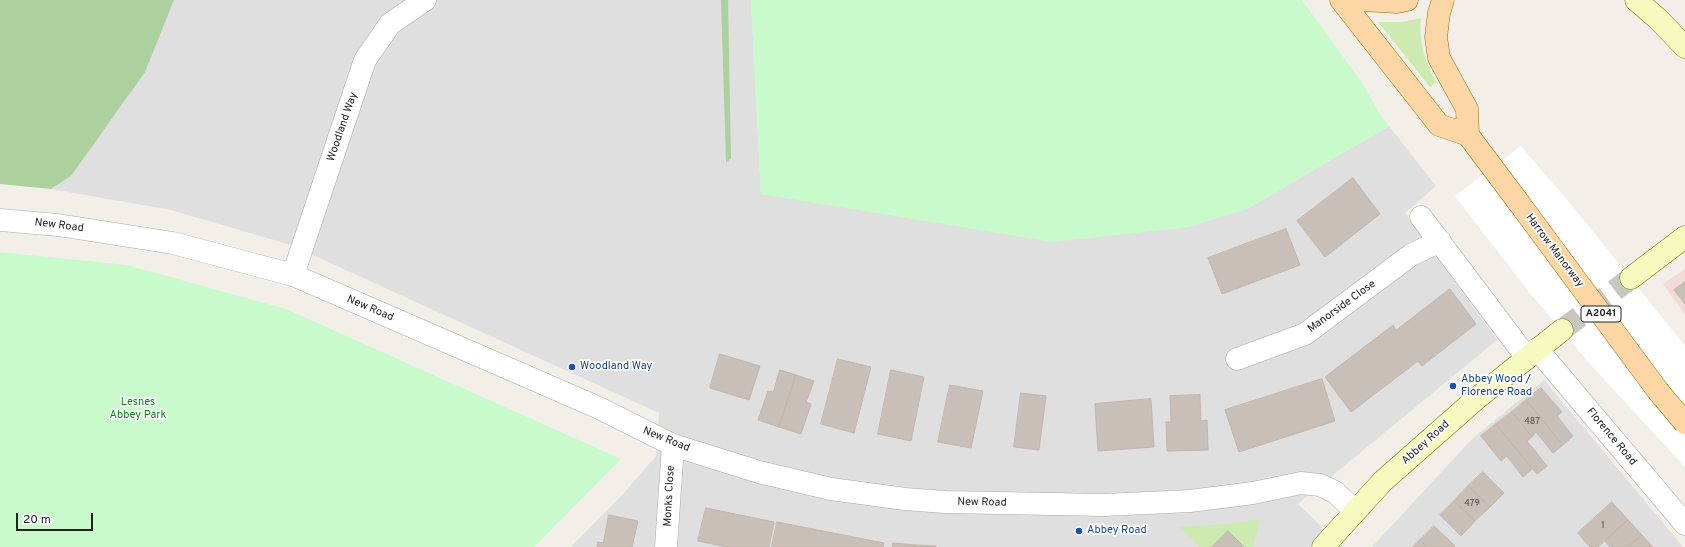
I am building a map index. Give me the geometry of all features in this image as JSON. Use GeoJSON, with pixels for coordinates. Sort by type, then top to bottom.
{"type":"FeatureCollection","features":[{"type":"Feature","properties":{"kind":"main road"},"geometry":{"type":"LineString","coordinates":[[1341,0],[1439,125],[1468,135],[1467,109],[1439,58],[1436,37],[1439,13],[1443,0]]}},
{"type":"Feature","properties":{"kind":"main road"},"geometry":{"type":"LineString","coordinates":[[1362,0],[1397,2],[1407,0]]}},
{"type":"Feature","properties":{"kind":"main road"},"geometry":{"type":"LineString","coordinates":[[1636,0],[1685,46]]}},
{"type":"Feature","properties":{"kind":"main road","name":"Harrow Manorway"},"geometry":{"type":"LineString","coordinates":[[1468,135],[1653,385],[1685,423]]}},
{"type":"Feature","properties":{"kind":"main road"},"geometry":{"type":"LineString","coordinates":[[1631,278],[1685,237]]}},
{"type":"Feature","properties":{"kind":"main road","name":"Abbey Road"},"geometry":{"type":"LineString","coordinates":[[1323,547],[1383,481],[1532,353],[1562,330]]}},
{"type":"Feature","properties":{"kind":"street","name":"Woodland Way"},"geometry":{"type":"LineString","coordinates":[[292,275],[365,60],[390,24],[424,0]]}},
{"type":"Feature","properties":{"kind":"street"},"geometry":{"type":"LineString","coordinates":[[1421,217],[1532,353]]}},
{"type":"Feature","properties":{"kind":"street","name":"New Road"},"geometry":{"type":"LineString","coordinates":[[0,220],[58,225],[173,244],[292,275],[597,407],[672,445],[759,472],[831,489],[905,499],[977,503],[1105,505],[1190,501],[1253,493],[1301,483],[1320,485],[1336,492],[1355,511]]}},
{"type":"Feature","properties":{"kind":"street","name":"Manorside Close"},"geometry":{"type":"LineString","coordinates":[[1237,359],[1305,334],[1411,255],[1440,241]]}},
{"type":"Feature","properties":{"kind":"street","name":"Florence Road"},"geometry":{"type":"LineString","coordinates":[[1532,353],[1685,524]]}},
{"type":"Feature","properties":{"kind":"street","name":"Monks Close"},"geometry":{"type":"LineString","coordinates":[[666,547],[672,445]]}},
{"type":"Feature","properties":{"kind":"shaded area"},"geometry":{"type":"Polygon","coordinates":[[[174,0],[751,0],[761,194],[1247,209],[1389,126],[1436,186],[1405,213],[1497,340],[1298,504],[1343,547],[571,547],[624,493],[656,456],[659,413],[291,245],[171,210],[51,189],[71,176],[172,6],[174,0]]]}},
{"type":"Feature","properties":{"kind":"shaded area"},"geometry":{"type":"Polygon","coordinates":[[[1685,269],[1685,315],[1663,284],[1685,269]]]}},
{"type":"Feature","properties":{"kind":"shaded area"},"geometry":{"type":"Polygon","coordinates":[[[1544,380],[1683,547],[1372,547],[1472,439],[1544,380]]]}},
{"type":"Feature","properties":{"kind":"green space"},"geometry":{"type":"Polygon","coordinates":[[[0,0],[174,0],[145,72],[71,176],[51,189],[0,184],[0,0]]]}},
{"type":"Feature","properties":{"kind":"green space"},"geometry":{"type":"Polygon","coordinates":[[[721,0],[728,0],[731,158],[726,163],[721,0]]]}},
{"type":"Feature","properties":{"kind":"green space"},"geometry":{"type":"Polygon","coordinates":[[[751,0],[1302,0],[1362,83],[1378,111],[1389,126],[1247,209],[1189,227],[1052,242],[761,194],[751,0]]]}},
{"type":"Feature","properties":{"kind":"green space"},"geometry":{"type":"Polygon","coordinates":[[[1421,18],[1423,51],[1436,82],[1430,87],[1378,22],[1402,22],[1421,18]]]}},
{"type":"Feature","properties":{"kind":"green space","name":"Lesnes Abbey Park"},"geometry":{"type":"Polygon","coordinates":[[[0,252],[127,265],[286,309],[621,459],[534,547],[0,547],[0,252]]]}},
{"type":"Feature","properties":{"kind":"green space"},"geometry":{"type":"Polygon","coordinates":[[[1260,519],[1253,547],[1200,547],[1179,527],[1225,524],[1260,519]]]}},
{"type":"Feature","properties":{"kind":"pier"},"geometry":{"type":"Polygon","coordinates":[[[1521,146],[1578,213],[1685,346],[1685,467],[1591,365],[1529,292],[1455,196],[1521,146]]]}},
{"type":"Feature","properties":{"kind":"building"},"geometry":{"type":"Polygon","coordinates":[[[1353,178],[1380,214],[1325,257],[1297,221],[1353,178]]]}},
{"type":"Feature","properties":{"kind":"building"},"geometry":{"type":"Polygon","coordinates":[[[1286,229],[1300,265],[1222,294],[1208,258],[1286,229]]]}},
{"type":"Feature","properties":{"kind":"building"},"geometry":{"type":"Polygon","coordinates":[[[1685,282],[1685,304],[1674,290],[1685,282]]]}},
{"type":"Feature","properties":{"kind":"building"},"geometry":{"type":"Polygon","coordinates":[[[1450,289],[1476,324],[1422,366],[1418,361],[1351,412],[1325,377],[1393,325],[1396,330],[1450,289]]]}},
{"type":"Feature","properties":{"kind":"building"},"geometry":{"type":"Polygon","coordinates":[[[720,354],[760,366],[749,400],[710,388],[720,354]]]}},
{"type":"Feature","properties":{"kind":"building"},"geometry":{"type":"Polygon","coordinates":[[[838,359],[871,367],[854,433],[821,424],[838,359]]]}},
{"type":"Feature","properties":{"kind":"building"},"geometry":{"type":"Polygon","coordinates":[[[780,370],[796,375],[779,427],[758,420],[768,391],[773,392],[780,370]]]}},
{"type":"Feature","properties":{"kind":"building"},"geometry":{"type":"Polygon","coordinates":[[[891,370],[924,377],[911,441],[878,434],[891,370]]]}},
{"type":"Feature","properties":{"kind":"building"},"geometry":{"type":"Polygon","coordinates":[[[796,375],[814,381],[806,402],[811,404],[801,434],[779,427],[796,375]]]}},
{"type":"Feature","properties":{"kind":"building"},"geometry":{"type":"Polygon","coordinates":[[[1322,379],[1335,421],[1239,452],[1225,410],[1322,379]]]}},
{"type":"Feature","properties":{"kind":"building"},"geometry":{"type":"Polygon","coordinates":[[[950,385],[983,391],[971,448],[938,442],[950,385]]]}},
{"type":"Feature","properties":{"kind":"building"},"geometry":{"type":"Polygon","coordinates":[[[1541,388],[1562,412],[1557,416],[1573,436],[1563,445],[1526,400],[1541,388]]]}},
{"type":"Feature","properties":{"kind":"building"},"geometry":{"type":"Polygon","coordinates":[[[1021,393],[1046,396],[1039,450],[1014,447],[1021,393]]]}},
{"type":"Feature","properties":{"kind":"building"},"geometry":{"type":"Polygon","coordinates":[[[1200,395],[1201,421],[1207,420],[1208,450],[1167,451],[1166,422],[1171,422],[1170,396],[1200,395]]]}},
{"type":"Feature","properties":{"kind":"building"},"geometry":{"type":"Polygon","coordinates":[[[1151,399],[1154,447],[1098,451],[1095,404],[1151,399]]]}},
{"type":"Feature","properties":{"kind":"building"},"geometry":{"type":"Polygon","coordinates":[[[1526,400],[1563,445],[1553,453],[1536,432],[1532,437],[1512,412],[1526,400]]]}},
{"type":"Feature","properties":{"kind":"building"},"geometry":{"type":"Polygon","coordinates":[[[1512,412],[1532,437],[1527,441],[1547,466],[1537,474],[1496,424],[1512,412]]]}},
{"type":"Feature","properties":{"kind":"building"},"geometry":{"type":"Polygon","coordinates":[[[1496,424],[1532,469],[1523,477],[1507,456],[1501,461],[1481,436],[1496,424]]]}},
{"type":"Feature","properties":{"kind":"building"},"geometry":{"type":"Polygon","coordinates":[[[1483,472],[1504,493],[1490,507],[1468,486],[1483,472]]]}},
{"type":"Feature","properties":{"kind":"building"},"geometry":{"type":"Polygon","coordinates":[[[1468,486],[1490,507],[1475,521],[1454,501],[1468,486]]]}},
{"type":"Feature","properties":{"kind":"building"},"geometry":{"type":"Polygon","coordinates":[[[1454,501],[1475,521],[1461,536],[1440,515],[1454,501]]]}},
{"type":"Feature","properties":{"kind":"building"},"geometry":{"type":"Polygon","coordinates":[[[1612,502],[1628,520],[1598,547],[1590,547],[1578,533],[1612,502]]]}},
{"type":"Feature","properties":{"kind":"building"},"geometry":{"type":"Polygon","coordinates":[[[706,508],[774,522],[769,547],[727,547],[698,541],[706,508]]]}},
{"type":"Feature","properties":{"kind":"building"},"geometry":{"type":"Polygon","coordinates":[[[609,515],[638,521],[632,547],[597,547],[598,542],[603,543],[609,515]]]}},
{"type":"Feature","properties":{"kind":"building"},"geometry":{"type":"Polygon","coordinates":[[[1628,520],[1642,535],[1628,547],[1610,547],[1605,541],[1628,520]]]}},
{"type":"Feature","properties":{"kind":"building"},"geometry":{"type":"Polygon","coordinates":[[[777,522],[884,543],[883,547],[772,547],[777,522]]]}},
{"type":"Feature","properties":{"kind":"building"},"geometry":{"type":"Polygon","coordinates":[[[1434,526],[1455,546],[1454,547],[1427,547],[1420,540],[1434,526]]]}},
{"type":"Feature","properties":{"kind":"building"},"geometry":{"type":"Polygon","coordinates":[[[1228,531],[1244,547],[1212,547],[1228,531]]]}},
{"type":"Feature","properties":{"kind":"building"},"geometry":{"type":"Polygon","coordinates":[[[1642,535],[1653,547],[1628,547],[1642,535]]]}},
{"type":"Feature","properties":{"kind":"building"},"geometry":{"type":"Polygon","coordinates":[[[1420,540],[1427,547],[1413,547],[1420,540]]]}},
{"type":"Feature","properties":{"kind":"building"},"geometry":{"type":"Polygon","coordinates":[[[893,543],[915,545],[915,547],[893,547],[893,543]]]}},
{"type":"Feature","properties":{"kind":"building"},"geometry":{"type":"Polygon","coordinates":[[[915,545],[936,546],[936,547],[915,547],[915,545]]]}},
{"type":"Feature","properties":{"kind":"tunnel"},"geometry":{"type":"LineString","coordinates":[[1562,330],[1631,278]]}},
{"type":"Feature","properties":{"kind":"place","name":"Woodland Way"},"geometry":{"type":"Point","coordinates":[572,367]}},
{"type":"Feature","properties":{"kind":"place","name":"Abbey Wood / Florence Road"},"geometry":{"type":"Point","coordinates":[1453,386]}},
{"type":"Feature","properties":{"kind":"place","name":"Abbey Road"},"geometry":{"type":"Point","coordinates":[1079,531]}}]}
